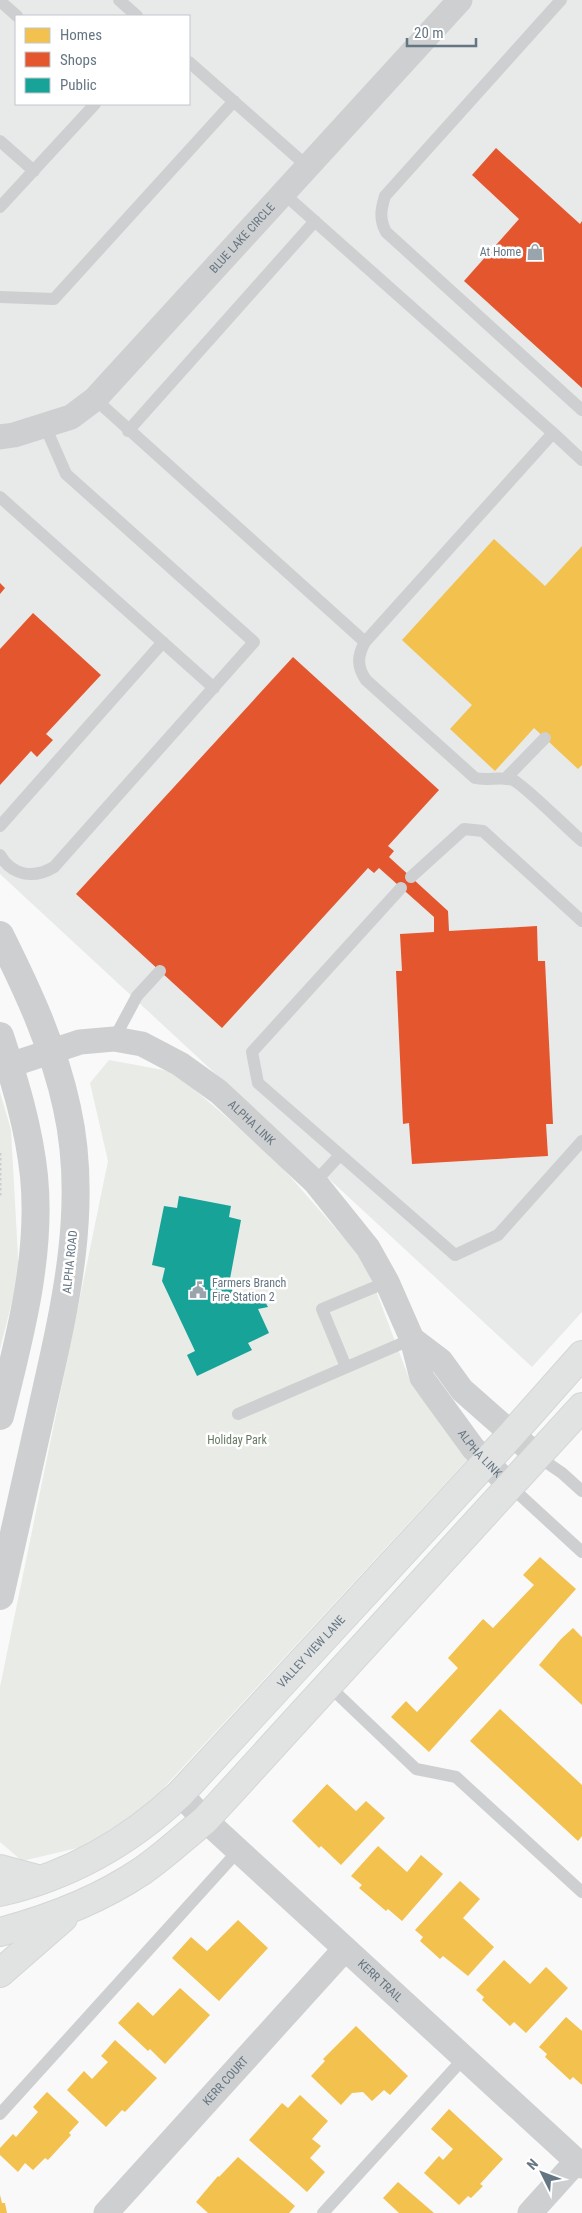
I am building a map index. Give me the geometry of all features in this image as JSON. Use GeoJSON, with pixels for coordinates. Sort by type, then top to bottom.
{"type":"FeatureCollection","features":[{"type":"Feature","properties":{"kind":"main road","name":"VALLEY VIEW LANE"},"geometry":{"type":"LineString","coordinates":[[0,1892],[41,1880],[98,1856],[155,1817],[180,1794],[512,1435],[582,1355]]}},
{"type":"Feature","properties":{"kind":"main road"},"geometry":{"type":"LineString","coordinates":[[0,1932],[82,1903],[142,1871],[205,1820],[582,1407]]}},
{"type":"Feature","properties":{"kind":"main road"},"geometry":{"type":"LineString","coordinates":[[0,1869],[41,1880]]}},
{"type":"Feature","properties":{"kind":"main road"},"geometry":{"type":"LineString","coordinates":[[0,1973],[82,1903]]}},
{"type":"Feature","properties":{"kind":"street","name":"BLUE LAKE CIRCLE"},"geometry":{"type":"LineString","coordinates":[[0,437],[45,426],[71,417],[95,399],[460,0]]}},
{"type":"Feature","properties":{"kind":"street","name":"ALPHA ROAD"},"geometry":{"type":"LineString","coordinates":[[0,935],[25,985],[52,1051],[68,1109],[77,1193],[71,1262],[64,1309],[0,1596]]}},
{"type":"Feature","properties":{"kind":"street"},"geometry":{"type":"LineString","coordinates":[[0,1036],[26,1125],[34,1178],[34,1223],[31,1265],[18,1339],[0,1416]]}},
{"type":"Feature","properties":{"kind":"street","name":"ALPHA LINK"},"geometry":{"type":"LineString","coordinates":[[10,1065],[80,1042],[114,1039],[142,1044],[180,1064],[219,1092],[315,1182],[368,1248],[387,1282],[412,1338],[422,1378],[467,1441],[510,1486]]}},
{"type":"Feature","properties":{"kind":"street","name":"ALPHA LINK"},"geometry":{"type":"LineString","coordinates":[[412,1338],[441,1361],[462,1390],[537,1456]]}},
{"type":"Feature","properties":{"kind":"street","name":"KERR TRAIL"},"geometry":{"type":"LineString","coordinates":[[180,1794],[238,1851],[579,2164]]}},
{"type":"Feature","properties":{"kind":"street","name":"KERR COURT"},"geometry":{"type":"LineString","coordinates":[[106,2213],[345,1949]]}},
{"type":"Feature","properties":{"kind":"street"},"geometry":{"type":"LineString","coordinates":[[530,2213],[579,2164]]}},
{"type":"Feature","properties":{"kind":"lane"},"geometry":{"type":"LineString","coordinates":[[119,0],[137,15]]}},
{"type":"Feature","properties":{"kind":"lane"},"geometry":{"type":"LineString","coordinates":[[561,0],[385,196],[380,211],[386,232],[582,410]]}},
{"type":"Feature","properties":{"kind":"lane"},"geometry":{"type":"LineString","coordinates":[[0,1],[16,15]]}},
{"type":"Feature","properties":{"kind":"lane"},"geometry":{"type":"LineString","coordinates":[[190,63],[308,166]]}},
{"type":"Feature","properties":{"kind":"lane"},"geometry":{"type":"LineString","coordinates":[[0,297],[54,299],[234,101]]}},
{"type":"Feature","properties":{"kind":"lane"},"geometry":{"type":"LineString","coordinates":[[0,207],[94,105]]}},
{"type":"Feature","properties":{"kind":"lane"},"geometry":{"type":"LineString","coordinates":[[0,141],[34,171]]}},
{"type":"Feature","properties":{"kind":"lane"},"geometry":{"type":"LineString","coordinates":[[284,193],[582,460]]}},
{"type":"Feature","properties":{"kind":"lane"},"geometry":{"type":"LineString","coordinates":[[128,431],[315,221]]}},
{"type":"Feature","properties":{"kind":"lane"},"geometry":{"type":"LineString","coordinates":[[95,399],[128,431],[365,642]]}},
{"type":"Feature","properties":{"kind":"lane"},"geometry":{"type":"LineString","coordinates":[[0,855],[4,869],[22,874],[34,875],[44,873],[54,867],[254,642],[66,474],[45,426]]}},
{"type":"Feature","properties":{"kind":"lane"},"geometry":{"type":"LineString","coordinates":[[552,433],[365,642],[358,657],[361,673],[366,680],[475,778],[488,781],[499,778],[515,781],[582,841]]}},
{"type":"Feature","properties":{"kind":"lane"},"geometry":{"type":"LineString","coordinates":[[0,496],[214,688]]}},
{"type":"Feature","properties":{"kind":"lane"},"geometry":{"type":"LineString","coordinates":[[0,826],[163,642]]}},
{"type":"Feature","properties":{"kind":"lane"},"geometry":{"type":"LineString","coordinates":[[506,779],[545,738]]}},
{"type":"Feature","properties":{"kind":"lane"},"geometry":{"type":"LineString","coordinates":[[411,877],[464,829],[483,831],[582,921]]}},
{"type":"Feature","properties":{"kind":"lane"},"geometry":{"type":"LineString","coordinates":[[401,888],[252,1052],[258,1083],[455,1255],[498,1235],[582,1140]]}},
{"type":"Feature","properties":{"kind":"lane"},"geometry":{"type":"LineString","coordinates":[[114,1039],[125,1015],[138,996],[160,971]]}},
{"type":"Feature","properties":{"kind":"lane"},"geometry":{"type":"LineString","coordinates":[[315,1182],[340,1155]]}},
{"type":"Feature","properties":{"kind":"lane"},"geometry":{"type":"LineString","coordinates":[[346,1367],[322,1308],[387,1282]]}},
{"type":"Feature","properties":{"kind":"lane"},"geometry":{"type":"LineString","coordinates":[[238,1414],[412,1338]]}},
{"type":"Feature","properties":{"kind":"lane"},"geometry":{"type":"LineString","coordinates":[[537,1456],[562,1473],[582,1491]]}},
{"type":"Feature","properties":{"kind":"lane"},"geometry":{"type":"LineString","coordinates":[[510,1486],[582,1552]]}},
{"type":"Feature","properties":{"kind":"lane"},"geometry":{"type":"LineString","coordinates":[[329,1686],[416,1769],[456,1777],[582,1892]]}},
{"type":"Feature","properties":{"kind":"lane"},"geometry":{"type":"LineString","coordinates":[[0,2114],[238,1851]]}},
{"type":"Feature","properties":{"kind":"lane"},"geometry":{"type":"LineString","coordinates":[[323,2213],[464,2058]]}},
{"type":"Feature","properties":{"kind":"path"},"geometry":{"type":"LineString","coordinates":[[0,1153],[0,1198]]}},
{"type":"Feature","properties":{"kind":"shaded area"},"geometry":{"type":"Polygon","coordinates":[[[0,0],[582,0],[582,1312],[532,1367],[0,874],[0,0]]]}},
{"type":"Feature","properties":{"kind":"green space","name":"Holiday Park"},"geometry":{"type":"Polygon","coordinates":[[[109,1060],[174,1072],[273,1157],[365,1262],[412,1386],[469,1458],[146,1807],[90,1845],[22,1861],[0,1842],[0,1687],[108,1161],[90,1083],[109,1060]]]}},
{"type":"Feature","properties":{"kind":"green space"},"geometry":{"type":"Polygon","coordinates":[[[0,1092],[11,1130],[19,1274],[0,1349],[0,1092]]]}},
{"type":"Feature","properties":{"kind":"building: Homes"},"geometry":{"type":"Polygon","coordinates":[[[494,539],[545,586],[582,546],[582,765],[578,769],[534,728],[495,771],[450,729],[472,705],[402,640],[494,539]]]}},
{"type":"Feature","properties":{"kind":"building: Homes"},"geometry":{"type":"Polygon","coordinates":[[[540,1557],[576,1589],[429,1752],[391,1717],[406,1701],[417,1712],[458,1668],[448,1658],[483,1619],[493,1628],[534,1585],[523,1575],[540,1557]]]}},
{"type":"Feature","properties":{"kind":"building: Homes"},"geometry":{"type":"Polygon","coordinates":[[[573,1628],[582,1637],[582,1705],[539,1665],[573,1628]]]}},
{"type":"Feature","properties":{"kind":"building: Homes"},"geometry":{"type":"Polygon","coordinates":[[[500,1709],[582,1785],[582,1836],[578,1841],[470,1741],[500,1709]]]}},
{"type":"Feature","properties":{"kind":"building: Homes"},"geometry":{"type":"Polygon","coordinates":[[[327,1784],[356,1811],[366,1801],[385,1818],[341,1865],[321,1846],[319,1848],[292,1821],[327,1784]]]}},
{"type":"Feature","properties":{"kind":"building: Homes"},"geometry":{"type":"Polygon","coordinates":[[[378,1846],[407,1872],[421,1855],[443,1874],[402,1921],[388,1909],[386,1911],[359,1888],[362,1885],[351,1876],[378,1846]]]}},
{"type":"Feature","properties":{"kind":"building: Homes"},"geometry":{"type":"Polygon","coordinates":[[[460,1881],[480,1899],[463,1918],[494,1947],[468,1976],[443,1956],[440,1959],[420,1941],[423,1937],[415,1930],[460,1881]]]}},
{"type":"Feature","properties":{"kind":"building: Homes"},"geometry":{"type":"Polygon","coordinates":[[[238,1920],[268,1948],[219,2001],[172,1958],[191,1937],[207,1951],[238,1920]]]}},
{"type":"Feature","properties":{"kind":"building: Homes"},"geometry":{"type":"Polygon","coordinates":[[[504,1960],[530,1984],[546,1967],[568,1988],[526,2033],[514,2022],[510,2026],[482,2000],[484,1997],[476,1990],[504,1960]]]}},
{"type":"Feature","properties":{"kind":"building: Homes"},"geometry":{"type":"Polygon","coordinates":[[[180,1988],[210,2015],[165,2064],[118,2023],[138,2002],[153,2016],[180,1988]]]}},
{"type":"Feature","properties":{"kind":"building: Homes"},"geometry":{"type":"Polygon","coordinates":[[[566,2017],[582,2031],[582,2085],[573,2077],[570,2080],[545,2057],[547,2054],[539,2047],[566,2017]]]}},
{"type":"Feature","properties":{"kind":"building: Homes"},"geometry":{"type":"Polygon","coordinates":[[[356,2026],[408,2076],[390,2095],[384,2090],[372,2101],[363,2092],[352,2093],[341,2105],[311,2076],[325,2061],[323,2059],[356,2026]]]}},
{"type":"Feature","properties":{"kind":"building: Homes"},"geometry":{"type":"Polygon","coordinates":[[[115,2040],[157,2078],[125,2112],[122,2110],[106,2127],[67,2090],[84,2071],[92,2079],[108,2062],[101,2056],[115,2040]]]}},
{"type":"Feature","properties":{"kind":"building: Homes"},"geometry":{"type":"Polygon","coordinates":[[[47,2092],[79,2122],[69,2133],[71,2135],[48,2160],[45,2158],[33,2170],[25,2163],[18,2172],[0,2155],[0,2148],[13,2134],[16,2137],[38,2112],[33,2107],[47,2092]]]}},
{"type":"Feature","properties":{"kind":"building: Homes"},"geometry":{"type":"Polygon","coordinates":[[[300,2095],[328,2121],[312,2139],[321,2146],[310,2158],[325,2172],[307,2192],[249,2140],[282,2103],[288,2108],[300,2095]]]}},
{"type":"Feature","properties":{"kind":"building: Homes"},"geometry":{"type":"Polygon","coordinates":[[[449,2109],[503,2159],[480,2184],[483,2186],[471,2198],[468,2196],[459,2205],[424,2173],[439,2156],[443,2160],[453,2149],[431,2129],[449,2109]]]}},
{"type":"Feature","properties":{"kind":"building: Homes"},"geometry":{"type":"Polygon","coordinates":[[[238,2157],[295,2206],[289,2213],[208,2213],[196,2202],[218,2176],[238,2157]]]}},
{"type":"Feature","properties":{"kind":"building: Homes"},"geometry":{"type":"Polygon","coordinates":[[[398,2182],[434,2213],[399,2213],[383,2198],[398,2182]]]}},
{"type":"Feature","properties":{"kind":"building: Homes"},"geometry":{"type":"Polygon","coordinates":[[[0,2195],[2,2203],[5,2203],[7,2213],[0,2213],[0,2195]]]}},
{"type":"Feature","properties":{"kind":"building: Shops","name":"At Home"},"geometry":{"type":"Polygon","coordinates":[[[496,148],[580,224],[582,221],[582,388],[464,281],[519,219],[472,175],[496,148]]]}},
{"type":"Feature","properties":{"kind":"building: Shops"},"geometry":{"type":"Polygon","coordinates":[[[0,583],[5,588],[0,594],[0,583]]]}},
{"type":"Feature","properties":{"kind":"building: Shops"},"geometry":{"type":"Polygon","coordinates":[[[33,613],[101,675],[46,734],[53,740],[37,757],[31,751],[0,785],[0,649],[33,613]]]}},
{"type":"Feature","properties":{"kind":"building: Shops"},"geometry":{"type":"Polygon","coordinates":[[[293,657],[439,790],[388,846],[394,851],[389,857],[448,911],[449,931],[537,926],[538,961],[545,961],[553,1124],[546,1124],[548,1156],[412,1164],[409,1123],[403,1124],[396,971],[402,971],[400,934],[434,932],[434,917],[379,868],[374,873],[368,868],[222,1028],[76,894],[293,657]]]}},
{"type":"Feature","properties":{"kind":"building: Public"},"geometry":{"type":"Polygon","coordinates":[[[179,1196],[231,1206],[229,1217],[241,1220],[229,1284],[237,1299],[260,1293],[268,1307],[258,1309],[269,1333],[248,1343],[252,1350],[197,1376],[187,1355],[195,1351],[162,1281],[165,1268],[152,1265],[164,1206],[177,1208],[179,1196]]]}},
{"type":"Feature","properties":{"kind":"place","name":"At Home"},"geometry":{"type":"Point","coordinates":[535,252]}},
{"type":"Feature","properties":{"kind":"place","name":"Farmers Branch Fire Station 2"},"geometry":{"type":"Point","coordinates":[198,1290]}}]}
